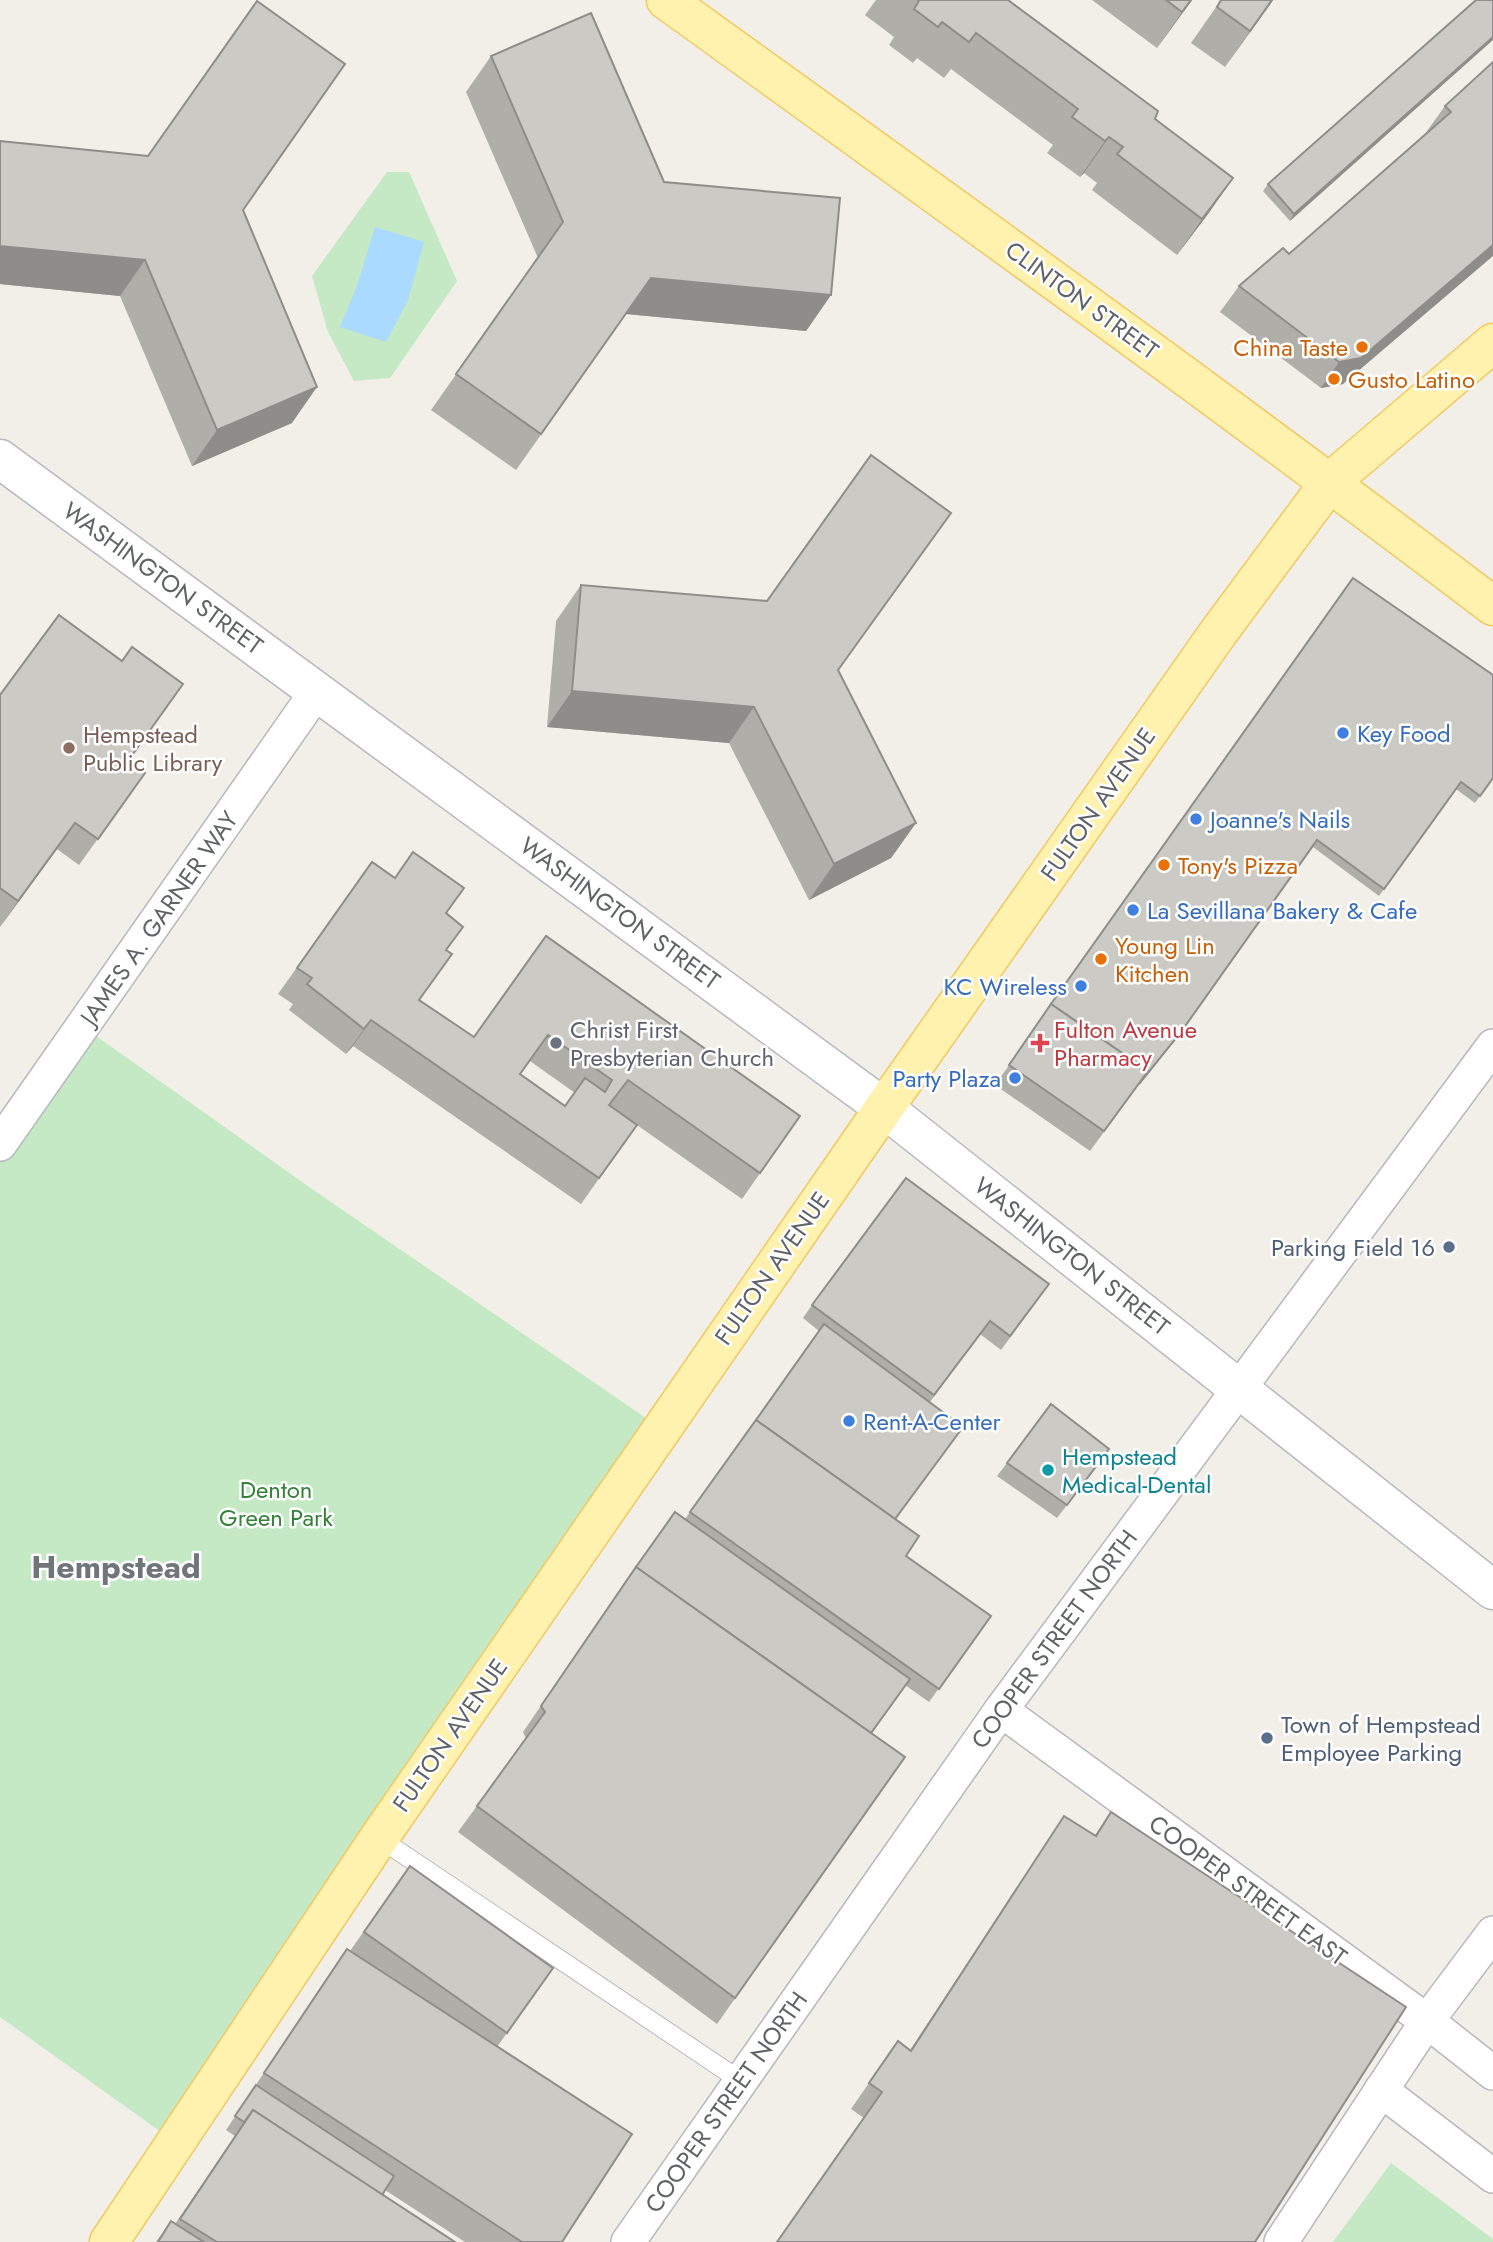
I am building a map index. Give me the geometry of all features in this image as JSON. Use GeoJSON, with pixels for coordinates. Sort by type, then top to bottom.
{"type":"FeatureCollection","features":[{"type":"Feature","properties":{"kind":"main road","name":"CLINTON STREET"},"geometry":{"type":"LineString","coordinates":[[666,0],[1330,482],[1493,606]]}},
{"type":"Feature","properties":{"kind":"main road","name":"FULTON AVENUE"},"geometry":{"type":"LineString","coordinates":[[109,2242],[379,1838],[884,1108],[1203,656],[1330,482],[1493,343]]}},
{"type":"Feature","properties":{"kind":"main road","name":"WASHINGTON STREET"},"geometry":{"type":"LineString","coordinates":[[0,459],[884,1108],[1493,1590]]}},
{"type":"Feature","properties":{"kind":"street","name":"JAMES A. GARNER WAY"},"geometry":{"type":"LineString","coordinates":[[0,1144],[317,691]]}},
{"type":"Feature","properties":{"kind":"street","name":"COOPER STREET NORTH"},"geometry":{"type":"LineString","coordinates":[[628,2242],[1001,1710],[1493,1046]]}},
{"type":"Feature","properties":{"kind":"street","name":"COOPER STREET EAST"},"geometry":{"type":"LineString","coordinates":[[1001,1710],[1427,2021],[1493,2073]]}},
{"type":"Feature","properties":{"kind":"street"},"geometry":{"type":"LineString","coordinates":[[1281,2242],[1427,2021],[1493,1933]]}},
{"type":"Feature","properties":{"kind":"street"},"geometry":{"type":"LineString","coordinates":[[1381,2090],[1493,2176]]}},
{"type":"Feature","properties":{"kind":"lane"},"geometry":{"type":"LineString","coordinates":[[379,1838],[741,2081]]}},
{"type":"Feature","properties":{"kind":"green space"},"geometry":{"type":"Polygon","coordinates":[[[387,172],[409,172],[457,281],[390,378],[354,381],[328,332],[312,276],[387,172]]]}},
{"type":"Feature","properties":{"kind":"green space","name":"Denton Green Park"},"geometry":{"type":"Polygon","coordinates":[[[82,1026],[312,1189],[662,1429],[175,2142],[0,2017],[0,1144],[82,1026]]]}},
{"type":"Feature","properties":{"kind":"green space"},"geometry":{"type":"Polygon","coordinates":[[[1391,2163],[1493,2239],[1493,2242],[1333,2242],[1391,2163]]]}},
{"type":"Feature","properties":{"kind":"water"},"geometry":{"type":"Polygon","coordinates":[[[375,227],[424,242],[408,300],[386,342],[340,327],[357,286],[375,227]]]}},
{"type":"Feature","properties":{"kind":"building"},"geometry":{"type":"Polygon","coordinates":[[[918,0],[1008,0],[1158,111],[1155,119],[1233,178],[1202,219],[1117,154],[1123,147],[1109,137],[1105,141],[1072,117],[1078,109],[976,33],[969,42],[942,22],[938,27],[914,9],[918,0]]]}},
{"type":"Feature","properties":{"kind":"building"},"geometry":{"type":"Polygon","coordinates":[[[1166,0],[1191,0],[1182,12],[1166,0]]]}},
{"type":"Feature","properties":{"kind":"building"},"geometry":{"type":"Polygon","coordinates":[[[1221,0],[1272,0],[1250,31],[1217,7],[1221,0]]]}},
{"type":"Feature","properties":{"kind":"building"},"geometry":{"type":"Polygon","coordinates":[[[1476,0],[1493,0],[1493,37],[1294,214],[1268,184],[1476,0]]]}},
{"type":"Feature","properties":{"kind":"building"},"geometry":{"type":"Polygon","coordinates":[[[257,1],[345,64],[243,210],[317,387],[217,430],[145,260],[0,246],[0,141],[148,156],[257,1]]]}},
{"type":"Feature","properties":{"kind":"building"},"geometry":{"type":"Polygon","coordinates":[[[591,13],[664,182],[840,198],[831,295],[651,278],[541,434],[456,374],[563,222],[491,56],[591,13]]]}},
{"type":"Feature","properties":{"kind":"building"},"geometry":{"type":"Polygon","coordinates":[[[1493,62],[1493,245],[1361,358],[1339,362],[1239,286],[1283,248],[1289,254],[1451,112],[1445,106],[1493,62]]]}},
{"type":"Feature","properties":{"kind":"building"},"geometry":{"type":"Polygon","coordinates":[[[871,455],[951,513],[838,670],[916,823],[834,864],[754,707],[572,691],[581,585],[767,601],[871,455]]]}},
{"type":"Feature","properties":{"kind":"building"},"geometry":{"type":"Polygon","coordinates":[[[1353,578],[1493,675],[1493,778],[1480,796],[1461,782],[1384,889],[1317,840],[1181,1032],[1139,1084],[1148,1071],[1051,1004],[1353,578]]]}},
{"type":"Feature","properties":{"kind":"building","name":"Hempstead Public Library"},"geometry":{"type":"Polygon","coordinates":[[[59,615],[122,661],[132,647],[183,684],[128,761],[145,773],[98,839],[75,823],[18,901],[0,888],[0,695],[59,615]]]}},
{"type":"Feature","properties":{"kind":"building","name":"Christ First Presbyterian Church"},"geometry":{"type":"Polygon","coordinates":[[[413,852],[464,888],[446,913],[463,927],[446,950],[452,954],[419,1000],[474,1037],[546,936],[800,1116],[760,1173],[628,1080],[609,1105],[637,1125],[599,1178],[371,1020],[364,1029],[307,984],[312,978],[297,968],[372,862],[395,878],[413,852]],[[548,1035],[520,1074],[565,1106],[585,1078],[605,1092],[612,1080],[548,1035]]]}},
{"type":"Feature","properties":{"kind":"building"},"geometry":{"type":"Polygon","coordinates":[[[1051,1004],[1148,1071],[1104,1131],[1009,1065],[1051,1004]]]}},
{"type":"Feature","properties":{"kind":"building"},"geometry":{"type":"Polygon","coordinates":[[[906,1178],[1049,1284],[1010,1336],[990,1321],[934,1395],[812,1305],[906,1178]]]}},
{"type":"Feature","properties":{"kind":"building","name":"Rent-A-Center"},"geometry":{"type":"Polygon","coordinates":[[[824,1324],[963,1427],[895,1519],[756,1420],[824,1324]]]}},
{"type":"Feature","properties":{"kind":"building","name":"Hempstead Medical-Dental"},"geometry":{"type":"Polygon","coordinates":[[[1051,1404],[1109,1449],[1067,1505],[1007,1463],[1051,1404]]]}},
{"type":"Feature","properties":{"kind":"building"},"geometry":{"type":"Polygon","coordinates":[[[756,1420],[919,1536],[906,1556],[991,1616],[939,1689],[690,1512],[756,1420]]]}},
{"type":"Feature","properties":{"kind":"building"},"geometry":{"type":"Polygon","coordinates":[[[675,1512],[910,1679],[871,1733],[636,1567],[675,1512]]]}},
{"type":"Feature","properties":{"kind":"building"},"geometry":{"type":"Polygon","coordinates":[[[636,1567],[905,1757],[735,1998],[477,1806],[545,1712],[541,1706],[636,1567]]]}},
{"type":"Feature","properties":{"kind":"building"},"geometry":{"type":"Polygon","coordinates":[[[1111,1812],[1406,2007],[1255,2242],[777,2242],[882,2092],[869,2083],[898,2041],[911,2051],[1064,1816],[1096,1836],[1111,1812]]]}},
{"type":"Feature","properties":{"kind":"building"},"geometry":{"type":"Polygon","coordinates":[[[410,1866],[553,1968],[507,2033],[364,1932],[410,1866]]]}},
{"type":"Feature","properties":{"kind":"building"},"geometry":{"type":"Polygon","coordinates":[[[347,1949],[632,2134],[562,2242],[522,2242],[264,2073],[347,1949]]]}},
{"type":"Feature","properties":{"kind":"building"},"geometry":{"type":"Polygon","coordinates":[[[256,2085],[394,2176],[382,2195],[253,2110],[244,2122],[235,2116],[256,2085]]]}},
{"type":"Feature","properties":{"kind":"building"},"geometry":{"type":"Polygon","coordinates":[[[253,2110],[455,2242],[217,2242],[180,2219],[253,2110]]]}},
{"type":"Feature","properties":{"kind":"building"},"geometry":{"type":"Polygon","coordinates":[[[171,2221],[204,2242],[158,2242],[171,2221]]]}},
{"type":"Feature","properties":{"kind":"place","name":"China Taste"},"geometry":{"type":"Point","coordinates":[1362,347]}},
{"type":"Feature","properties":{"kind":"place","name":"Gusto Latino"},"geometry":{"type":"Point","coordinates":[1334,379]}},
{"type":"Feature","properties":{"kind":"place","name":"Key Food"},"geometry":{"type":"Point","coordinates":[1343,733]}},
{"type":"Feature","properties":{"kind":"place","name":"Hempstead Public Library"},"geometry":{"type":"Point","coordinates":[69,748]}},
{"type":"Feature","properties":{"kind":"place","name":"Joanne's Nails"},"geometry":{"type":"Point","coordinates":[1196,819]}},
{"type":"Feature","properties":{"kind":"place","name":"Tony's Pizza"},"geometry":{"type":"Point","coordinates":[1164,865]}},
{"type":"Feature","properties":{"kind":"place","name":"La Sevillana Bakery & Cafe"},"geometry":{"type":"Point","coordinates":[1133,910]}},
{"type":"Feature","properties":{"kind":"place","name":"Young Lin Kitchen"},"geometry":{"type":"Point","coordinates":[1101,959]}},
{"type":"Feature","properties":{"kind":"place","name":"KC Wireless"},"geometry":{"type":"Point","coordinates":[1081,986]}},
{"type":"Feature","properties":{"kind":"place","name":"Christ First Presbyterian Church"},"geometry":{"type":"Point","coordinates":[556,1043]}},
{"type":"Feature","properties":{"kind":"place","name":"Fulton Avenue Pharmacy"},"geometry":{"type":"Point","coordinates":[1040,1043]}},
{"type":"Feature","properties":{"kind":"place","name":"Party Plaza"},"geometry":{"type":"Point","coordinates":[1015,1078]}},
{"type":"Feature","properties":{"kind":"place","name":"Parking Field 16"},"geometry":{"type":"Point","coordinates":[1449,1247]}},
{"type":"Feature","properties":{"kind":"place","name":"Rent-A-Center"},"geometry":{"type":"Point","coordinates":[849,1421]}},
{"type":"Feature","properties":{"kind":"place","name":"Hempstead Medical-Dental"},"geometry":{"type":"Point","coordinates":[1048,1470]}},
{"type":"Feature","properties":{"kind":"place","name":"Town of Hempstead Employee Parking"},"geometry":{"type":"Point","coordinates":[1267,1738]}},
{"type":"Feature","properties":{"kind":"district","name":"Hempstead"},"geometry":{"type":"Point","coordinates":[116,1567]}}]}
